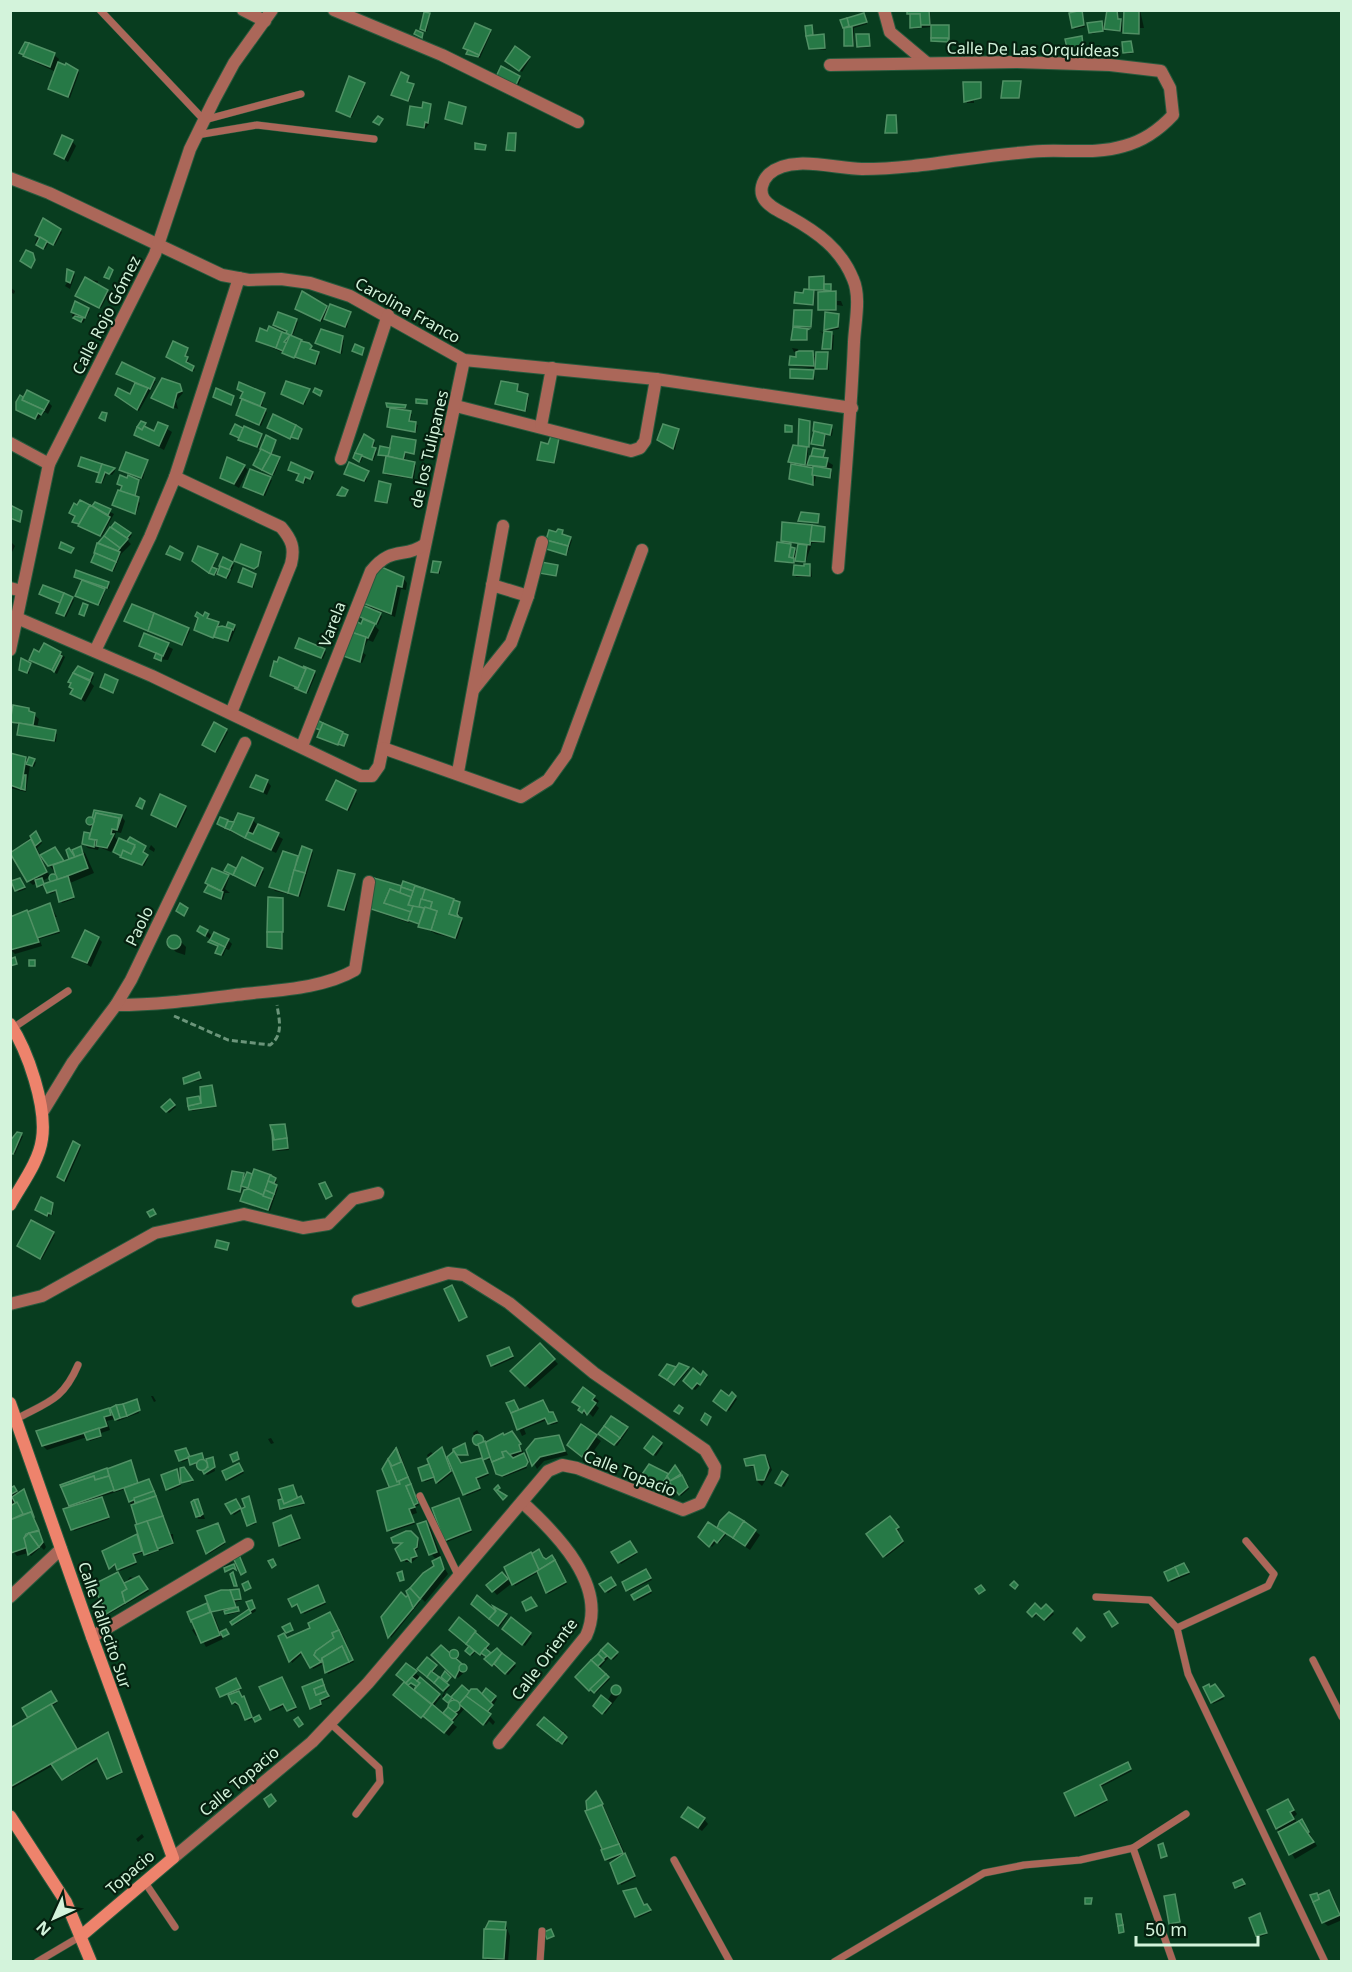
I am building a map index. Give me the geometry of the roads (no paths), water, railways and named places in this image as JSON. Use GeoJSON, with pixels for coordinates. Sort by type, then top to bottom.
{"type":"FeatureCollection","features":[{"type":"Feature","properties":{"kind":"street"},"geometry":{"type":"LineString","coordinates":[[243,10],[269,16]]}},
{"type":"Feature","properties":{"kind":"street"},"geometry":{"type":"LineString","coordinates":[[334,10],[442,55],[578,122]]}},
{"type":"Feature","properties":{"kind":"street","name":"Calle De Las Orquídeas"},"geometry":{"type":"LineString","coordinates":[[884,10],[890,32],[927,63]]}},
{"type":"Feature","properties":{"kind":"street","name":"Calle Rojo Gómez"},"geometry":{"type":"LineString","coordinates":[[10,650],[16,618],[16,590],[49,464],[158,244],[204,120],[234,63],[269,16]]}},
{"type":"Feature","properties":{"kind":"street","name":"Calle De Las Orquídeas"},"geometry":{"type":"LineString","coordinates":[[830,65],[1017,62],[1139,67],[1161,71],[1170,88],[1173,115],[1160,129],[1125,146],[1099,151],[1042,151],[953,159],[925,166],[860,170],[810,163],[770,173],[761,192],[765,201],[812,229],[834,248],[848,265],[856,287],[852,408]]}},
{"type":"Feature","properties":{"kind":"street","name":"Carolina Franco"},"geometry":{"type":"LineString","coordinates":[[10,178],[222,275],[310,283],[350,296],[388,315],[464,360],[656,379],[852,408]]}},
{"type":"Feature","properties":{"kind":"street"},"geometry":{"type":"LineString","coordinates":[[95,651],[150,537],[175,477],[239,278]]}},
{"type":"Feature","properties":{"kind":"street"},"geometry":{"type":"LineString","coordinates":[[341,459],[388,315]]}},
{"type":"Feature","properties":{"kind":"street","name":"de los Tulipanes"},"geometry":{"type":"LineString","coordinates":[[424,545],[456,406],[464,360]]}},
{"type":"Feature","properties":{"kind":"street"},"geometry":{"type":"LineString","coordinates":[[541,426],[552,368]]}},
{"type":"Feature","properties":{"kind":"street"},"geometry":{"type":"LineString","coordinates":[[456,406],[631,451],[640,448],[645,441],[656,379]]}},
{"type":"Feature","properties":{"kind":"street"},"geometry":{"type":"LineString","coordinates":[[838,568],[852,408]]}},
{"type":"Feature","properties":{"kind":"street"},"geometry":{"type":"LineString","coordinates":[[10,443],[49,464]]}},
{"type":"Feature","properties":{"kind":"street"},"geometry":{"type":"LineString","coordinates":[[175,477],[281,527],[292,539],[294,553],[291,564],[231,713]]}},
{"type":"Feature","properties":{"kind":"street"},"geometry":{"type":"LineString","coordinates":[[458,772],[503,526]]}},
{"type":"Feature","properties":{"kind":"street"},"geometry":{"type":"LineString","coordinates":[[473,691],[511,643],[528,596],[542,542]]}},
{"type":"Feature","properties":{"kind":"street"},"geometry":{"type":"LineString","coordinates":[[16,618],[95,651],[367,777],[376,771],[382,748],[424,545]]}},
{"type":"Feature","properties":{"kind":"street","name":"Varela"},"geometry":{"type":"LineString","coordinates":[[302,746],[371,571],[380,560],[392,553],[418,549],[424,545]]}},
{"type":"Feature","properties":{"kind":"street"},"geometry":{"type":"LineString","coordinates":[[382,748],[458,772],[521,797],[548,780],[566,755],[642,550]]}},
{"type":"Feature","properties":{"kind":"street"},"geometry":{"type":"LineString","coordinates":[[492,585],[528,596]]}},
{"type":"Feature","properties":{"kind":"street","name":"Paolo"},"geometry":{"type":"LineString","coordinates":[[43,1112],[73,1062],[116,1005],[245,743]]}},
{"type":"Feature","properties":{"kind":"street"},"geometry":{"type":"LineString","coordinates":[[116,1005],[154,1005],[275,991],[340,979],[356,970],[369,882]]}},
{"type":"Feature","properties":{"kind":"street"},"geometry":{"type":"LineString","coordinates":[[10,1205],[34,1162],[42,1140],[43,1112],[27,1058],[12,1026]]}},
{"type":"Feature","properties":{"kind":"street"},"geometry":{"type":"LineString","coordinates":[[10,1304],[42,1296],[155,1233],[244,1214],[303,1228],[328,1224],[353,1199],[378,1193]]}},
{"type":"Feature","properties":{"kind":"street","name":"Calle Topacio"},"geometry":{"type":"LineString","coordinates":[[172,1858],[312,1742],[368,1683],[548,1471],[562,1465],[577,1468],[683,1510],[696,1507],[705,1497],[714,1476],[715,1467],[712,1459],[697,1443],[594,1373],[509,1303],[464,1275],[448,1273],[358,1301]]}},
{"type":"Feature","properties":{"kind":"street","name":"Calle Vallecito Sur"},"geometry":{"type":"LineString","coordinates":[[10,1403],[172,1858]]}},
{"type":"Feature","properties":{"kind":"street","name":"Calle Oriente"},"geometry":{"type":"LineString","coordinates":[[499,1743],[586,1636],[593,1622],[585,1582],[567,1550],[553,1531],[522,1502]]}},
{"type":"Feature","properties":{"kind":"street"},"geometry":{"type":"LineString","coordinates":[[92,1637],[248,1544]]}},
{"type":"Feature","properties":{"kind":"street"},"geometry":{"type":"LineString","coordinates":[[10,1597],[61,1549]]}},
{"type":"Feature","properties":{"kind":"street"},"geometry":{"type":"LineString","coordinates":[[10,1816],[66,1902],[91,1962]]}},
{"type":"Feature","properties":{"kind":"street","name":"Topacio"},"geometry":{"type":"LineString","coordinates":[[81,1936],[172,1858]]}},
{"type":"Feature","properties":{"kind":"lane"},"geometry":{"type":"LineString","coordinates":[[100,10],[204,120],[301,94]]}},
{"type":"Feature","properties":{"kind":"lane"},"geometry":{"type":"LineString","coordinates":[[197,135],[257,126],[374,139]]}},
{"type":"Feature","properties":{"kind":"lane"},"geometry":{"type":"LineString","coordinates":[[12,1026],[68,990]]}},
{"type":"Feature","properties":{"kind":"lane"},"geometry":{"type":"LineString","coordinates":[[16,1419],[58,1396],[72,1381],[78,1365]]}},
{"type":"Feature","properties":{"kind":"lane"},"geometry":{"type":"LineString","coordinates":[[420,1496],[459,1575]]}},
{"type":"Feature","properties":{"kind":"lane"},"geometry":{"type":"LineString","coordinates":[[1177,1628],[1268,1586],[1274,1574],[1246,1541]]}},
{"type":"Feature","properties":{"kind":"lane"},"geometry":{"type":"LineString","coordinates":[[1096,1598],[1150,1600],[1177,1628],[1188,1674],[1325,1962]]}},
{"type":"Feature","properties":{"kind":"lane"},"geometry":{"type":"LineString","coordinates":[[1312,1660],[1341,1717]]}},
{"type":"Feature","properties":{"kind":"lane"},"geometry":{"type":"LineString","coordinates":[[330,1723],[379,1767],[380,1782],[356,1814]]}},
{"type":"Feature","properties":{"kind":"lane"},"geometry":{"type":"LineString","coordinates":[[834,1962],[984,1873],[1024,1865],[1080,1860],[1133,1848],[1186,1814]]}},
{"type":"Feature","properties":{"kind":"lane"},"geometry":{"type":"LineString","coordinates":[[1133,1848],[1173,1962]]}},
{"type":"Feature","properties":{"kind":"lane"},"geometry":{"type":"LineString","coordinates":[[674,1860],[730,1962]]}},
{"type":"Feature","properties":{"kind":"lane"},"geometry":{"type":"LineString","coordinates":[[144,1881],[175,1927]]}},
{"type":"Feature","properties":{"kind":"lane"},"geometry":{"type":"LineString","coordinates":[[540,1962],[542,1931]]}},
{"type":"Feature","properties":{"kind":"lane"},"geometry":{"type":"LineString","coordinates":[[37,1962],[81,1936]]}}]}
